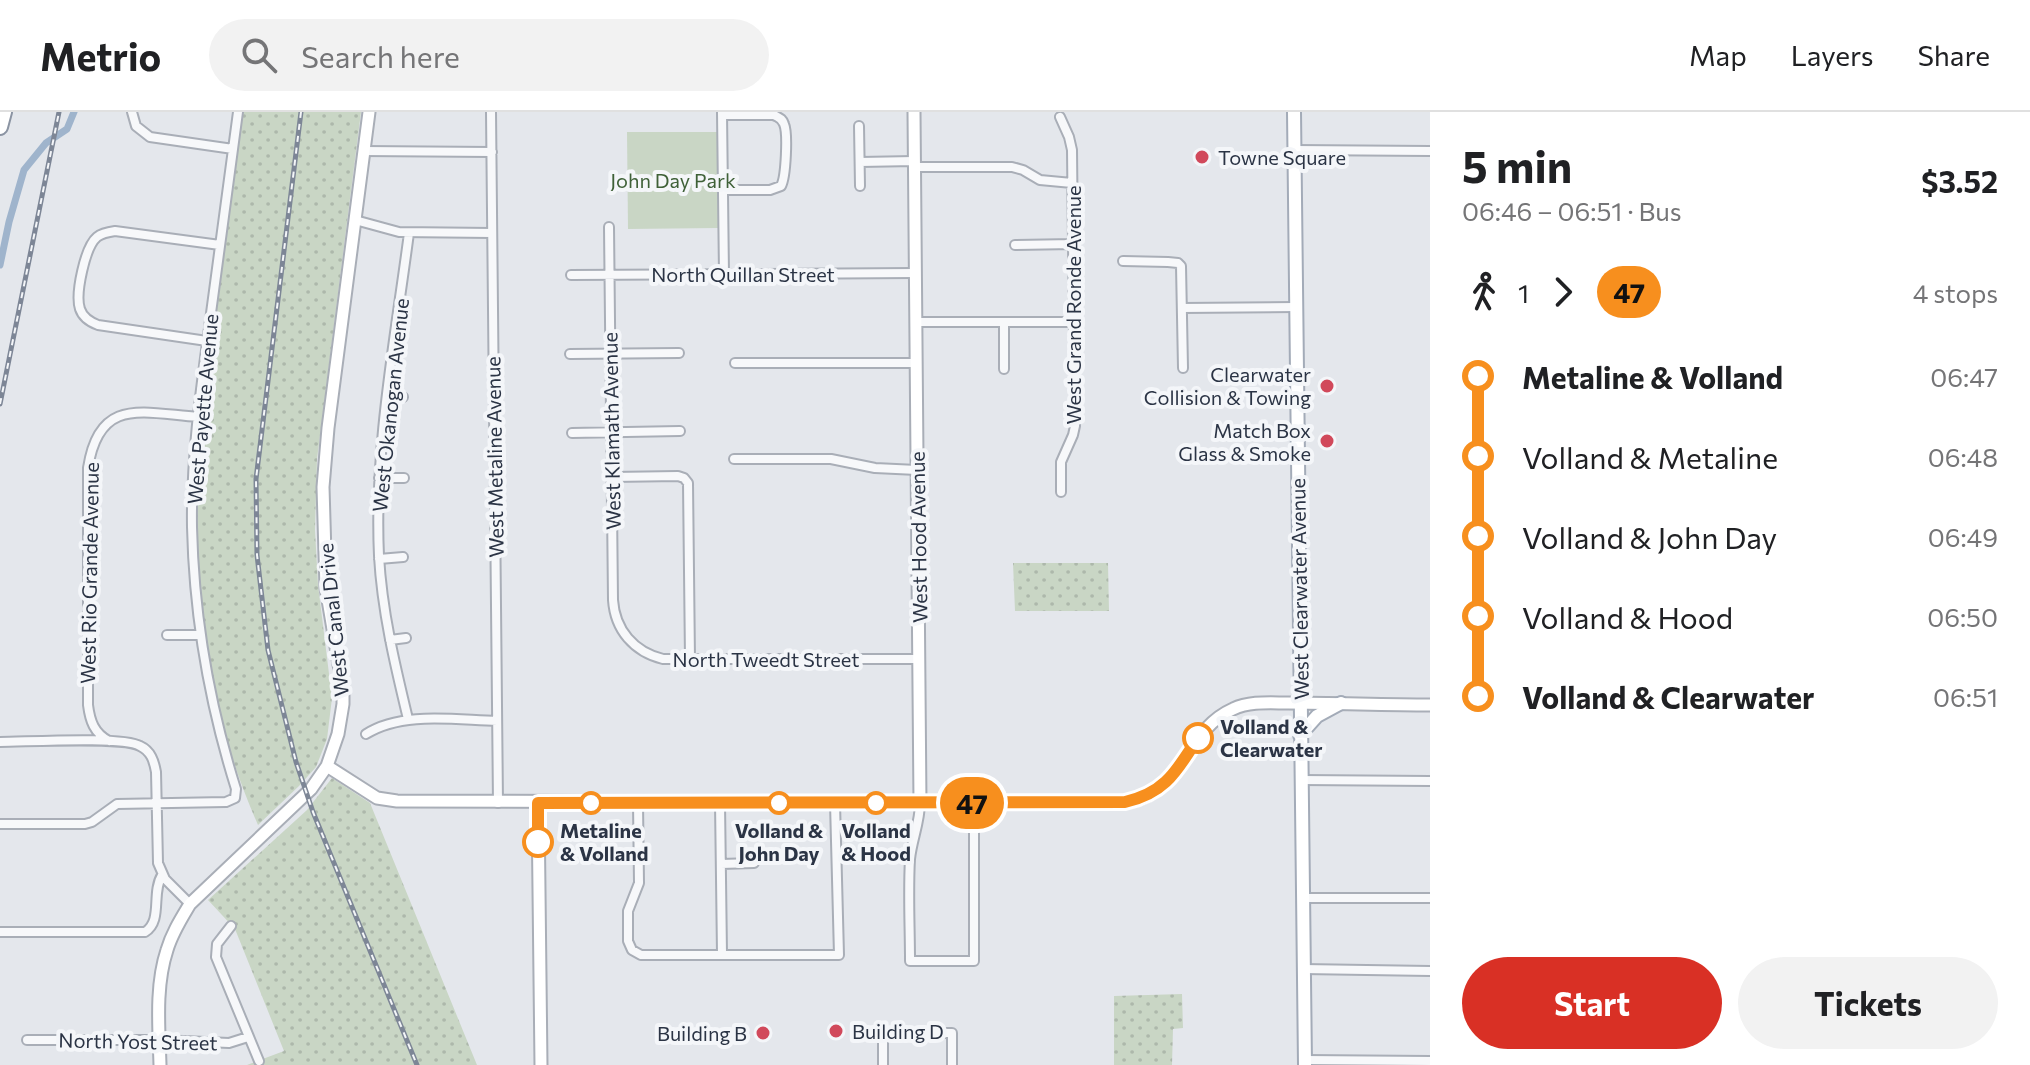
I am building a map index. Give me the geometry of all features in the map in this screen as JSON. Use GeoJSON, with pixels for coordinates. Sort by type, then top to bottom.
{"type":"FeatureCollection","features":[{"type":"Feature","properties":{"kind":"highway"},"geometry":{"type":"LineString","coordinates":[[0,127],[4,112]]}},
{"type":"Feature","properties":{"kind":"main road","name":"West Clearwater Avenue"},"geometry":{"type":"LineString","coordinates":[[1294,112],[1305,1063]]}},
{"type":"Feature","properties":{"kind":"main road"},"geometry":{"type":"LineString","coordinates":[[1300,735],[1317,716],[1341,703]]}},
{"type":"Feature","properties":{"kind":"street"},"geometry":{"type":"LineString","coordinates":[[132,112],[136,126],[150,137],[233,149]]}},
{"type":"Feature","properties":{"kind":"street","name":"West Payette Avenue"},"geometry":{"type":"LineString","coordinates":[[157,804],[226,802],[235,798],[236,789],[216,721],[200,635],[192,524],[198,417],[238,112]]}},
{"type":"Feature","properties":{"kind":"street","name":"West Canal Drive"},"geometry":{"type":"LineString","coordinates":[[160,1065],[160,990],[163,963],[171,939],[190,904],[311,789],[327,766],[338,734],[343,704],[342,675],[326,588],[322,505],[328,428],[369,112]]}},
{"type":"Feature","properties":{"kind":"street","name":"West Metaline Avenue"},"geometry":{"type":"LineString","coordinates":[[491,112],[498,803]]}},
{"type":"Feature","properties":{"kind":"street","name":"West Hood Avenue"},"geometry":{"type":"LineString","coordinates":[[914,112],[920,803],[910,862],[910,961],[974,961],[974,803]]}},
{"type":"Feature","properties":{"kind":"street"},"geometry":{"type":"LineString","coordinates":[[723,190],[770,190],[783,183],[784,124],[777,116],[722,113],[724,274]]}},
{"type":"Feature","properties":{"kind":"street","name":"West Grand Ronde Avenue"},"geometry":{"type":"LineString","coordinates":[[1060,117],[1071,143],[1075,426],[1061,462],[1061,492]]}},
{"type":"Feature","properties":{"kind":"street"},"geometry":{"type":"LineString","coordinates":[[859,126],[860,186]]}},
{"type":"Feature","properties":{"kind":"street"},"geometry":{"type":"LineString","coordinates":[[1294,150],[1430,151]]}},
{"type":"Feature","properties":{"kind":"street"},"geometry":{"type":"LineString","coordinates":[[363,151],[492,152]]}},
{"type":"Feature","properties":{"kind":"street"},"geometry":{"type":"LineString","coordinates":[[860,162],[1012,167],[1040,180],[1072,183]]}},
{"type":"Feature","properties":{"kind":"street"},"geometry":{"type":"LineString","coordinates":[[355,220],[409,233],[492,233]]}},
{"type":"Feature","properties":{"kind":"street","name":"West Klamath Avenue"},"geometry":{"type":"LineString","coordinates":[[609,227],[613,600],[615,616],[622,632]]}},
{"type":"Feature","properties":{"kind":"street"},"geometry":{"type":"LineString","coordinates":[[207,341],[98,325],[85,318],[78,298],[87,254],[101,234],[115,231],[220,245]]}},
{"type":"Feature","properties":{"kind":"street","name":"West Okanogan Avenue"},"geometry":{"type":"LineString","coordinates":[[408,719],[390,640],[379,559],[379,478],[409,233]]}},
{"type":"Feature","properties":{"kind":"street"},"geometry":{"type":"LineString","coordinates":[[1015,245],[1073,244]]}},
{"type":"Feature","properties":{"kind":"street"},"geometry":{"type":"LineString","coordinates":[[1123,261],[1178,263],[1182,270],[1183,368]]}},
{"type":"Feature","properties":{"kind":"street","name":"North Quillan Street"},"geometry":{"type":"LineString","coordinates":[[571,275],[915,273]]}},
{"type":"Feature","properties":{"kind":"street"},"geometry":{"type":"LineString","coordinates":[[1182,308],[1296,307]]}},
{"type":"Feature","properties":{"kind":"street"},"geometry":{"type":"LineString","coordinates":[[399,315],[409,316]]}},
{"type":"Feature","properties":{"kind":"street"},"geometry":{"type":"LineString","coordinates":[[916,322],[1074,322]]}},
{"type":"Feature","properties":{"kind":"street"},"geometry":{"type":"LineString","coordinates":[[1004,322],[1004,369]]}},
{"type":"Feature","properties":{"kind":"street"},"geometry":{"type":"LineString","coordinates":[[570,354],[679,353]]}},
{"type":"Feature","properties":{"kind":"street"},"geometry":{"type":"LineString","coordinates":[[735,363],[916,363]]}},
{"type":"Feature","properties":{"kind":"street"},"geometry":{"type":"LineString","coordinates":[[388,395],[403,397]]}},
{"type":"Feature","properties":{"kind":"street","name":"West Rio Grande Avenue"},"geometry":{"type":"LineString","coordinates":[[109,741],[96,732],[88,705],[88,468],[91,452],[103,428],[110,420],[125,413],[198,417]]}},
{"type":"Feature","properties":{"kind":"street"},"geometry":{"type":"LineString","coordinates":[[572,433],[680,431]]}},
{"type":"Feature","properties":{"kind":"street"},"geometry":{"type":"LineString","coordinates":[[734,459],[831,459],[875,468],[917,470]]}},
{"type":"Feature","properties":{"kind":"street"},"geometry":{"type":"LineString","coordinates":[[612,477],[678,476],[684,478],[688,486],[690,659]]}},
{"type":"Feature","properties":{"kind":"street"},"geometry":{"type":"LineString","coordinates":[[379,478],[404,478]]}},
{"type":"Feature","properties":{"kind":"street"},"geometry":{"type":"LineString","coordinates":[[379,559],[403,557]]}},
{"type":"Feature","properties":{"kind":"street","name":"North Tweedt Street"},"geometry":{"type":"LineString","coordinates":[[622,632],[635,645],[656,657],[919,659]]}},
{"type":"Feature","properties":{"kind":"street"},"geometry":{"type":"LineString","coordinates":[[167,635],[200,635]]}},
{"type":"Feature","properties":{"kind":"street"},"geometry":{"type":"LineString","coordinates":[[390,640],[406,638]]}},
{"type":"Feature","properties":{"kind":"street"},"geometry":{"type":"LineString","coordinates":[[327,766],[382,800],[498,803],[1118,803],[1150,794],[1165,783],[1183,763],[1201,734],[1231,709],[1253,704],[1300,703],[1430,705]]}},
{"type":"Feature","properties":{"kind":"street"},"geometry":{"type":"LineString","coordinates":[[366,734],[375,728],[408,719],[497,721]]}},
{"type":"Feature","properties":{"kind":"street"},"geometry":{"type":"LineString","coordinates":[[0,742],[109,741],[132,743],[148,752],[155,763],[158,856],[162,875],[190,904]]}},
{"type":"Feature","properties":{"kind":"street"},"geometry":{"type":"LineString","coordinates":[[1301,780],[1430,781]]}},
{"type":"Feature","properties":{"kind":"street"},"geometry":{"type":"LineString","coordinates":[[538,803],[541,1065]]}},
{"type":"Feature","properties":{"kind":"street"},"geometry":{"type":"LineString","coordinates":[[638,803],[639,883],[628,916],[628,941],[632,950],[641,955],[839,955],[835,803]]}},
{"type":"Feature","properties":{"kind":"street"},"geometry":{"type":"LineString","coordinates":[[720,803],[722,954]]}},
{"type":"Feature","properties":{"kind":"street"},"geometry":{"type":"LineString","coordinates":[[0,824],[85,824],[117,804],[157,804]]}},
{"type":"Feature","properties":{"kind":"street"},"geometry":{"type":"LineString","coordinates":[[721,864],[754,863]]}},
{"type":"Feature","properties":{"kind":"street"},"geometry":{"type":"LineString","coordinates":[[0,932],[145,932],[154,925],[157,886],[162,875]]}},
{"type":"Feature","properties":{"kind":"street"},"geometry":{"type":"LineString","coordinates":[[1302,898],[1430,898]]}},
{"type":"Feature","properties":{"kind":"street"},"geometry":{"type":"LineString","coordinates":[[225,929],[215,953],[259,1061]]}},
{"type":"Feature","properties":{"kind":"street"},"geometry":{"type":"LineString","coordinates":[[1303,969],[1430,971]]}},
{"type":"Feature","properties":{"kind":"street"},"geometry":{"type":"LineString","coordinates":[[883,1065],[883,1033],[952,1033],[952,1065]]}},
{"type":"Feature","properties":{"kind":"street","name":"North Yost Street"},"geometry":{"type":"LineString","coordinates":[[27,1040],[229,1043],[248,1037]]}},
{"type":"Feature","properties":{"kind":"street"},"geometry":{"type":"LineString","coordinates":[[1305,1063],[1430,1061]]}},
{"type":"Feature","properties":{"kind":"green space"},"geometry":{"type":"Polygon","coordinates":[[[241,112],[361,112],[317,459],[315,530],[318,585],[332,698],[327,739],[316,767],[258,825],[232,756],[212,683],[200,609],[196,535],[204,398],[241,112]]]}},
{"type":"Feature","properties":{"kind":"green space","name":"John Day Park"},"geometry":{"type":"Polygon","coordinates":[[[627,132],[718,132],[718,228],[628,229],[627,132]]]}},
{"type":"Feature","properties":{"kind":"green space"},"geometry":{"type":"Polygon","coordinates":[[[1013,563],[1108,563],[1109,611],[1015,611],[1013,563]]]}},
{"type":"Feature","properties":{"kind":"green space"},"geometry":{"type":"Polygon","coordinates":[[[332,778],[370,803],[477,1065],[247,1065],[284,1051],[235,929],[208,900],[307,810],[332,778]]]}},
{"type":"Feature","properties":{"kind":"green space"},"geometry":{"type":"Polygon","coordinates":[[[1182,994],[1183,1028],[1173,1029],[1172,1065],[1114,1065],[1114,996],[1182,994]]]}},
{"type":"Feature","properties":{"kind":"waterway"},"geometry":{"type":"LineString","coordinates":[[0,265],[24,170],[46,143],[67,129],[74,112]]}},
{"type":"Feature","properties":{"kind":"railway"},"geometry":{"type":"LineString","coordinates":[[0,404],[59,112]]}},
{"type":"Feature","properties":{"kind":"railway"},"geometry":{"type":"LineString","coordinates":[[301,112],[256,479],[257,555],[268,650],[296,762],[313,812],[417,1065]]}},
{"type":"Feature","properties":{"kind":"bus line","name":"47"},"geometry":{"type":"LineString","coordinates":[[538,842],[538,803],[1125,802],[1150,794],[1173,776],[1198,738]]}},
{"type":"Feature","properties":{"kind":"place","name":"Towne Square"},"geometry":{"type":"Point","coordinates":[1202,157]}},
{"type":"Feature","properties":{"kind":"place","name":"Clearwater Collision & Towing"},"geometry":{"type":"Point","coordinates":[1327,386]}},
{"type":"Feature","properties":{"kind":"place","name":"Match Box Glass & Smoke"},"geometry":{"type":"Point","coordinates":[1327,441]}},
{"type":"Feature","properties":{"kind":"place","name":"Volland & Clearwater"},"geometry":{"type":"Point","coordinates":[1198,738]}},
{"type":"Feature","properties":{"kind":"place","name":"Volland & John Day"},"geometry":{"type":"Point","coordinates":[779,803]}},
{"type":"Feature","properties":{"kind":"place","name":"Volland & Hood"},"geometry":{"type":"Point","coordinates":[876,803]}},
{"type":"Feature","properties":{"kind":"place","name":"Metaline & Volland"},"geometry":{"type":"Point","coordinates":[538,842]}},
{"type":"Feature","properties":{"kind":"place","name":"Building D"},"geometry":{"type":"Point","coordinates":[836,1031]}},
{"type":"Feature","properties":{"kind":"place","name":"Building B"},"geometry":{"type":"Point","coordinates":[763,1033]}}]}
